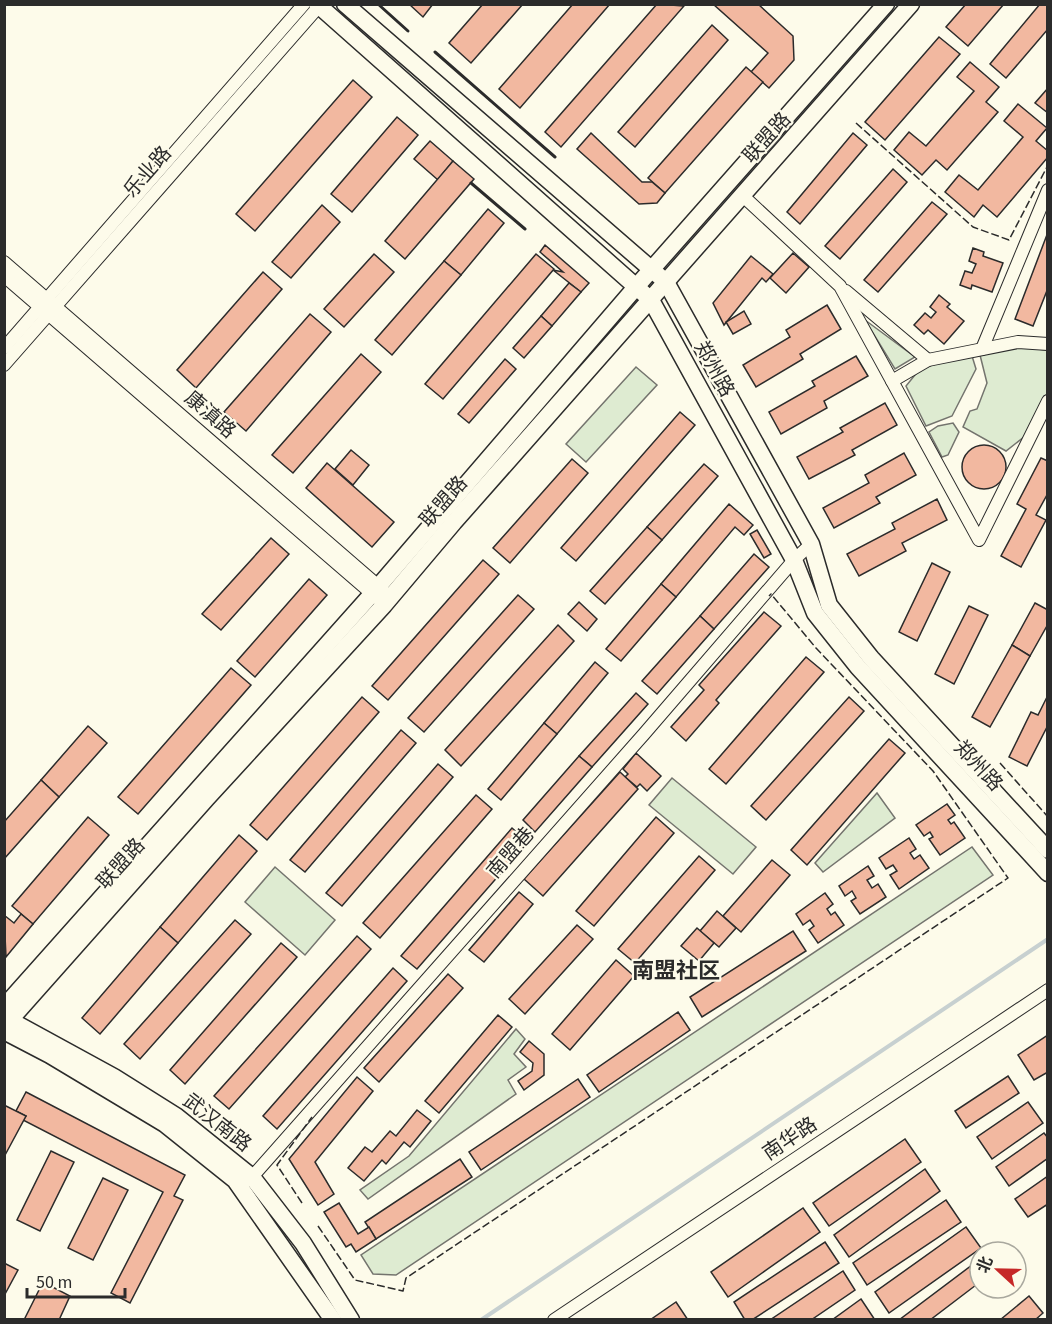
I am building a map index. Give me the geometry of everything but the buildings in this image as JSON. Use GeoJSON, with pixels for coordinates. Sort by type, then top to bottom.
{"type":"FeatureCollection","features":[{"type":"Feature","properties":{"kind":"main road","name":"郑州路"},"geometry":{"type":"LineString","coordinates":[[345,4],[666,282],[811,544],[829,605],[871,658],[1004,813]]}},
{"type":"Feature","properties":{"kind":"main road","name":"联盟路"},"geometry":{"type":"LineString","coordinates":[[5,1020],[207,798],[382,595],[652,269],[886,4]]}},
{"type":"Feature","properties":{"kind":"main road","name":"联盟路"},"geometry":{"type":"LineString","coordinates":[[382,595],[454,522],[911,4]]}},
{"type":"Feature","properties":{"kind":"main road","name":"郑州路"},"geometry":{"type":"LineString","coordinates":[[315,5],[651,300],[794,560],[815,613],[858,667],[1004,813]]}},
{"type":"Feature","properties":{"kind":"main road"},"geometry":{"type":"LineString","coordinates":[[1004,813],[1047,850]]}},
{"type":"Feature","properties":{"kind":"main road"},"geometry":{"type":"LineString","coordinates":[[1004,813],[1047,873]]}},
{"type":"Feature","properties":{"kind":"main road","name":"武汉南路"},"geometry":{"type":"LineString","coordinates":[[5,1020],[114,1077],[176,1116],[246,1181],[303,1243],[351,1320]]}},
{"type":"Feature","properties":{"kind":"main road","name":"武汉南路"},"geometry":{"type":"LineString","coordinates":[[246,1181],[333,1320]]}},
{"type":"Feature","properties":{"kind":"street","name":"乐业路"},"geometry":{"type":"LineString","coordinates":[[4,365],[48,307],[315,5]]}},
{"type":"Feature","properties":{"kind":"street"},"geometry":{"type":"LineString","coordinates":[[982,349],[1047,190]]}},
{"type":"Feature","properties":{"kind":"street"},"geometry":{"type":"LineString","coordinates":[[743,196],[840,286],[928,360]]}},
{"type":"Feature","properties":{"kind":"street","name":"康滇路"},"geometry":{"type":"LineString","coordinates":[[4,262],[48,307],[382,595]]}},
{"type":"Feature","properties":{"kind":"street","name":"康滇路"},"geometry":{"type":"LineString","coordinates":[[4,276],[48,307]]}},
{"type":"Feature","properties":{"kind":"street"},"geometry":{"type":"LineString","coordinates":[[840,286],[979,540],[1047,402]]}},
{"type":"Feature","properties":{"kind":"street","name":"乐业路"},"geometry":{"type":"LineString","coordinates":[[4,348],[48,307]]}},
{"type":"Feature","properties":{"kind":"street"},"geometry":{"type":"LineString","coordinates":[[892,381],[928,360],[1018,342],[1047,344]]}},
{"type":"Feature","properties":{"kind":"street","name":"南盟巷"},"geometry":{"type":"LineString","coordinates":[[246,1181],[644,734],[794,560],[811,544]]}},
{"type":"Feature","properties":{"kind":"street","name":"南华路"},"geometry":{"type":"LineString","coordinates":[[554,1320],[1047,990]]}},
{"type":"Feature","properties":{"kind":"green space"},"geometry":{"type":"Polygon","coordinates":[[[865,320],[915,357],[895,369],[865,320]]]}},
{"type":"Feature","properties":{"kind":"green space"},"geometry":{"type":"Polygon","coordinates":[[[1018,347],[1047,350],[1047,395],[1029,433],[1006,451],[963,427],[970,411],[977,409],[987,383],[980,355],[1018,347]]]}},
{"type":"Feature","properties":{"kind":"green space"},"geometry":{"type":"Polygon","coordinates":[[[972,356],[976,369],[952,416],[926,426],[906,386],[919,370],[972,356]]]}},
{"type":"Feature","properties":{"kind":"green space"},"geometry":{"type":"Polygon","coordinates":[[[636,367],[657,385],[586,462],[566,444],[636,367]]]}},
{"type":"Feature","properties":{"kind":"green space"},"geometry":{"type":"Polygon","coordinates":[[[953,423],[959,432],[948,455],[942,457],[929,432],[938,426],[953,423]]]}},
{"type":"Feature","properties":{"kind":"green space"},"geometry":{"type":"Polygon","coordinates":[[[672,778],[756,847],[733,874],[649,805],[672,778]]]}},
{"type":"Feature","properties":{"kind":"green space"},"geometry":{"type":"Polygon","coordinates":[[[877,793],[895,818],[823,872],[815,863],[877,793]]]}},
{"type":"Feature","properties":{"kind":"green space"},"geometry":{"type":"Polygon","coordinates":[[[972,847],[993,875],[396,1275],[373,1274],[361,1255],[972,847]]]}},
{"type":"Feature","properties":{"kind":"green space"},"geometry":{"type":"Polygon","coordinates":[[[275,867],[335,920],[305,955],[245,902],[275,867]]]}},
{"type":"Feature","properties":{"kind":"green space"},"geometry":{"type":"Polygon","coordinates":[[[516,1029],[525,1039],[514,1054],[526,1067],[508,1080],[516,1094],[368,1199],[360,1190],[409,1156],[516,1029]]]}},
{"type":"Feature","properties":{"kind":"waterway"},"geometry":{"type":"LineString","coordinates":[[481,1320],[1048,939]]}},
{"type":"Feature","properties":{"kind":"fence"},"geometry":{"type":"LineString","coordinates":[[856,123],[973,227],[1009,240],[1048,165]]}},
{"type":"Feature","properties":{"kind":"fence"},"geometry":{"type":"LineString","coordinates":[[318,1226],[355,1280],[403,1291],[406,1278],[1008,878],[933,771],[816,648],[771,594],[769,596]]}},
{"type":"Feature","properties":{"kind":"fence"},"geometry":{"type":"LineString","coordinates":[[1000,763],[1048,817]]}},
{"type":"Feature","properties":{"kind":"fence"},"geometry":{"type":"LineString","coordinates":[[302,1203],[277,1165],[312,1117]]}},
{"type":"Feature","properties":{"kind":"wall"},"geometry":{"type":"LineString","coordinates":[[378,4],[408,31]]}},
{"type":"Feature","properties":{"kind":"wall"},"geometry":{"type":"LineString","coordinates":[[435,52],[555,157]]}},
{"type":"Feature","properties":{"kind":"wall"},"geometry":{"type":"LineString","coordinates":[[471,183],[525,229]]}},
{"type":"Feature","properties":{"kind":"district","name":"南盟社区"},"geometry":{"type":"Point","coordinates":[676,971]}}]}
